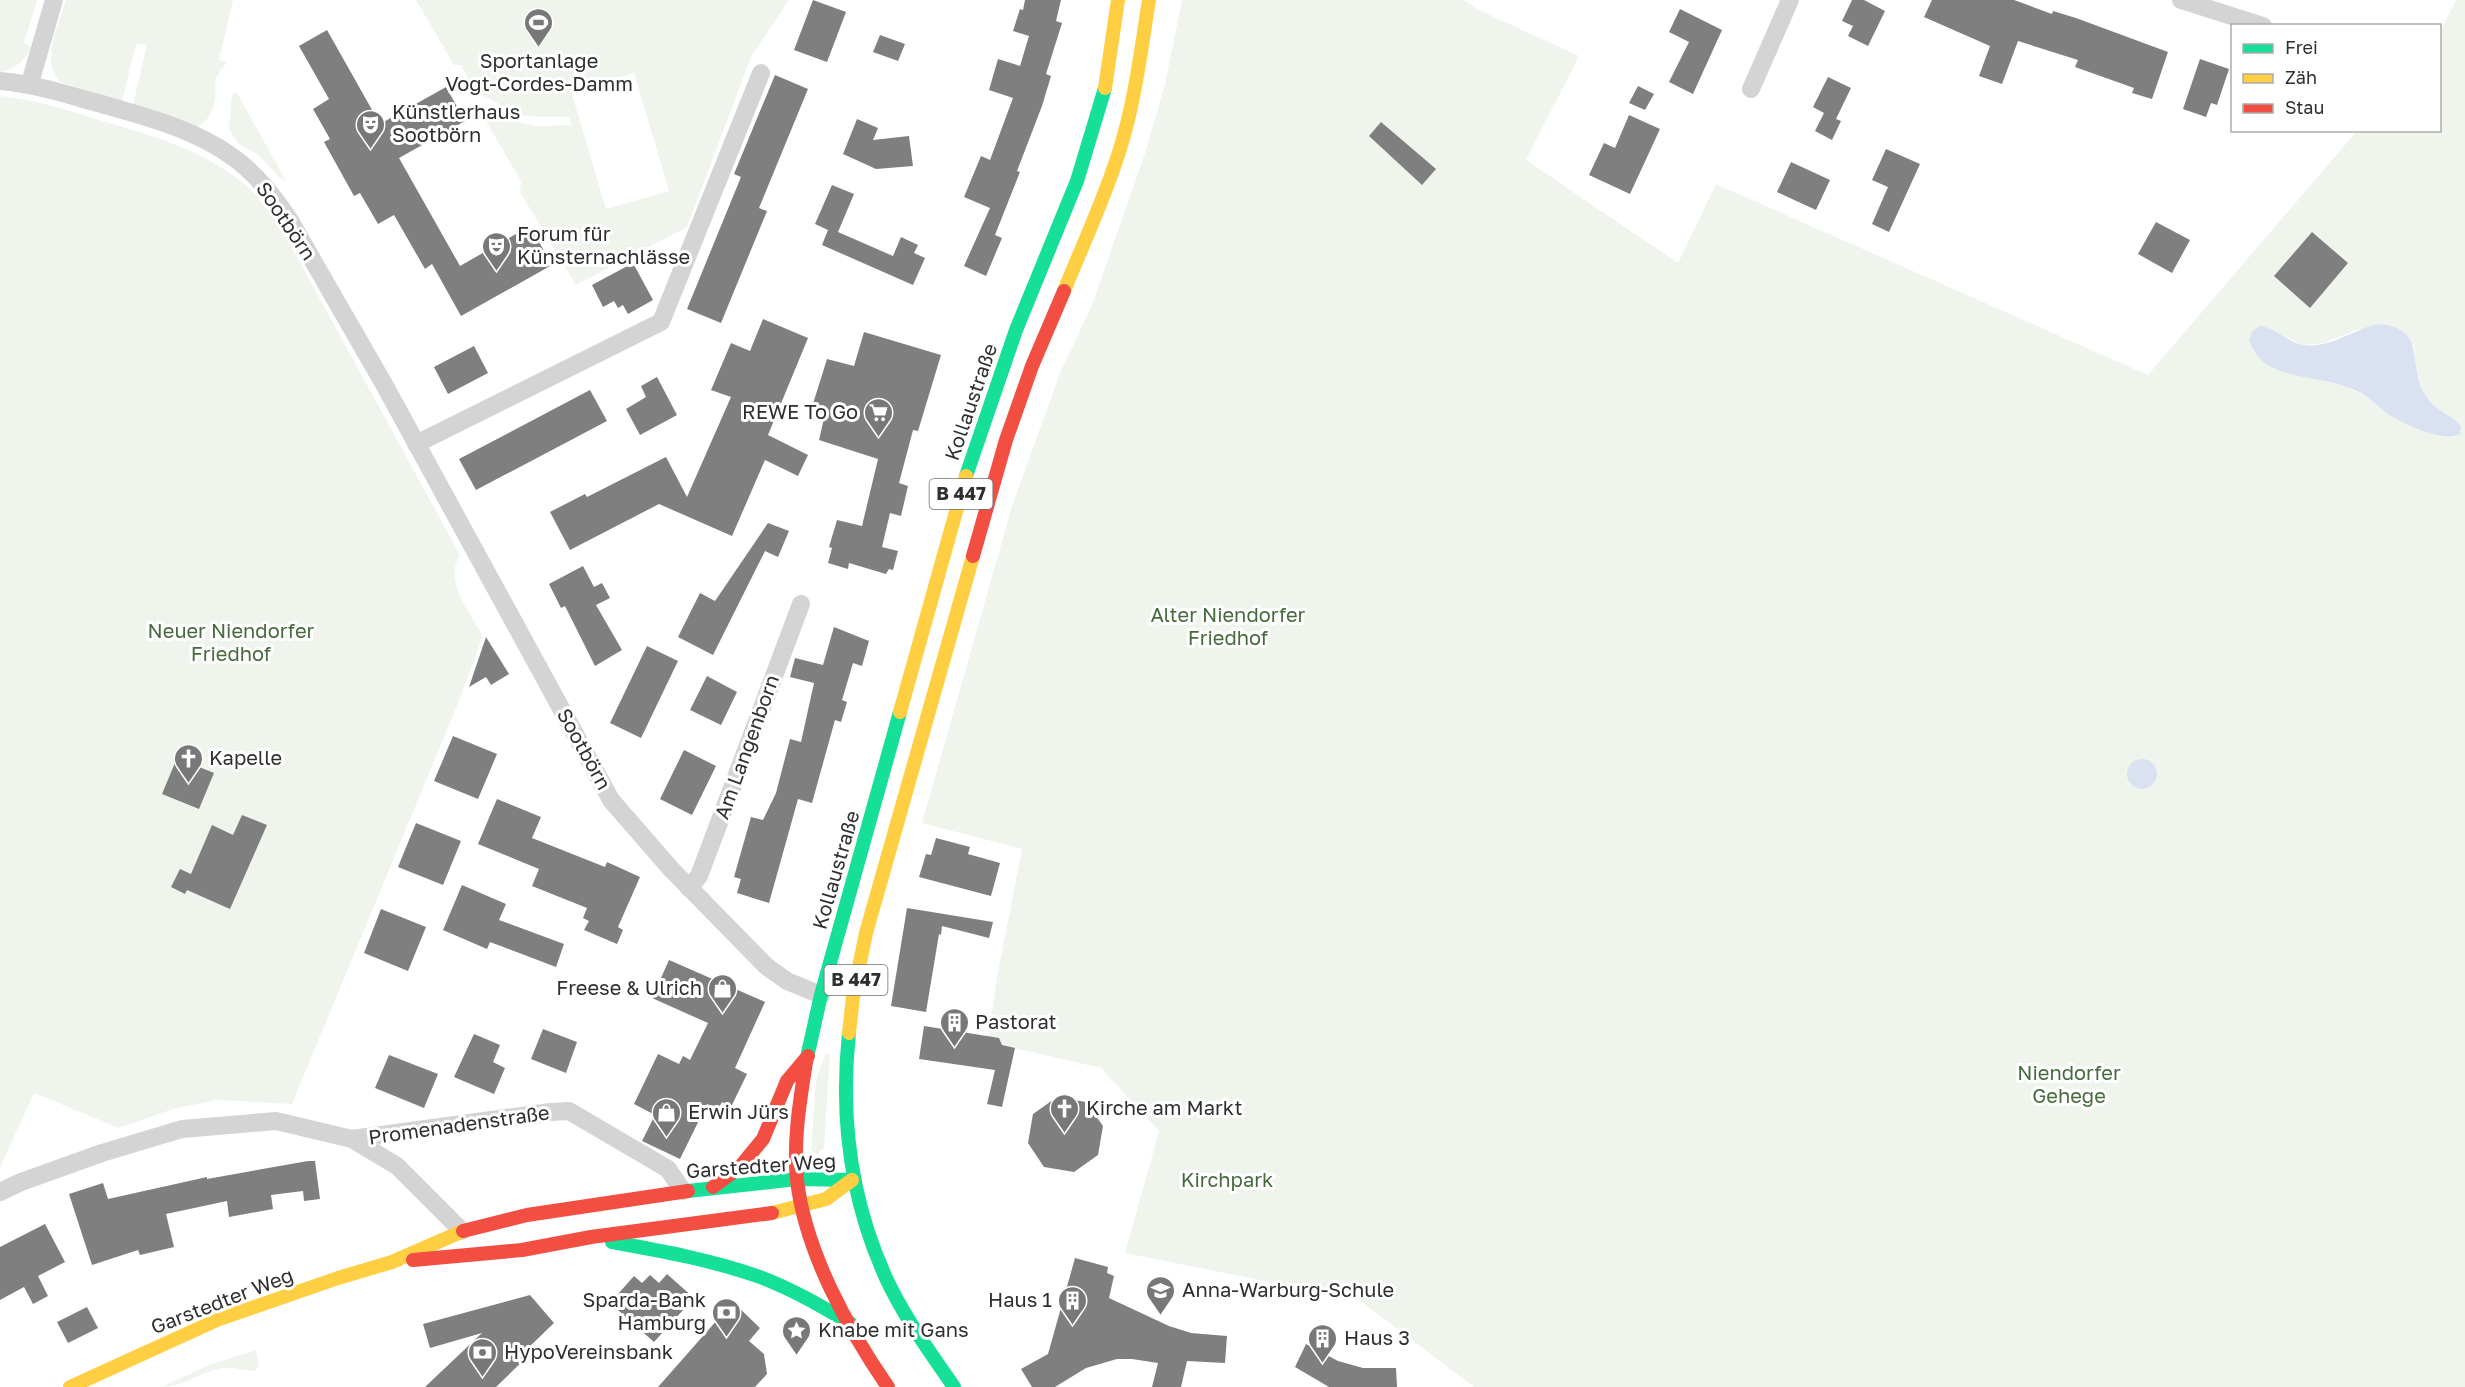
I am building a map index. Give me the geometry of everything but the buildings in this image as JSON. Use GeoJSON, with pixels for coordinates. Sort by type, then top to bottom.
{"type":"FeatureCollection","features":[{"type":"Feature","properties":{"kind":"main road","name":"Kollaustraße"},"geometry":{"type":"LineString","coordinates":[[822,995],[972,454],[1016,330],[1077,181],[1091,139],[1107,80],[1118,0]]}},
{"type":"Feature","properties":{"kind":"main road","name":"B 447"},"geometry":{"type":"LineString","coordinates":[[954,1387],[927,1351],[898,1303],[871,1243],[852,1180],[846,1125],[845,1088],[846,1043],[851,1004],[866,933],[1006,440],[1032,366],[1097,212],[1120,149],[1136,87],[1149,0]]}},
{"type":"Feature","properties":{"kind":"main road","name":"B 447"},"geometry":{"type":"LineString","coordinates":[[822,995],[808,1056],[797,1140],[797,1179],[802,1206],[819,1257],[870,1362],[888,1387]]}},
{"type":"Feature","properties":{"kind":"main road"},"geometry":{"type":"LineString","coordinates":[[713,1187],[740,1167],[763,1139],[772,1122],[787,1081],[808,1056]]}},
{"type":"Feature","properties":{"kind":"main road","name":"Garstedter Weg"},"geometry":{"type":"LineString","coordinates":[[70,1387],[217,1320],[392,1262],[462,1231],[527,1215],[713,1187],[797,1179],[852,1180]]}},
{"type":"Feature","properties":{"kind":"main road","name":"Garstedter Weg"},"geometry":{"type":"LineString","coordinates":[[392,1262],[522,1250],[591,1237],[774,1213],[834,1195],[852,1180]]}},
{"type":"Feature","properties":{"kind":"main road"},"geometry":{"type":"LineString","coordinates":[[591,1237],[708,1262],[747,1273],[807,1298],[850,1323]]}},
{"type":"Feature","properties":{"kind":"street"},"geometry":{"type":"LineString","coordinates":[[30,83],[54,0]]}},
{"type":"Feature","properties":{"kind":"street"},"geometry":{"type":"LineString","coordinates":[[1751,89],[1790,0]]}},
{"type":"Feature","properties":{"kind":"street"},"geometry":{"type":"LineString","coordinates":[[2181,0],[2205,3],[2258,24]]}},
{"type":"Feature","properties":{"kind":"street"},"geometry":{"type":"LineString","coordinates":[[416,444],[661,322],[761,73]]}},
{"type":"Feature","properties":{"kind":"street","name":"Sootbörn"},"geometry":{"type":"LineString","coordinates":[[0,81],[30,83],[186,131],[230,154],[271,193],[289,219],[416,444],[611,800],[689,888],[773,972],[787,981],[822,995]]}},
{"type":"Feature","properties":{"kind":"street","name":"Am Langenborn"},"geometry":{"type":"LineString","coordinates":[[689,888],[699,876],[801,604]]}},
{"type":"Feature","properties":{"kind":"street","name":"Promenadenstraße"},"geometry":{"type":"LineString","coordinates":[[352,1139],[569,1111],[668,1169],[683,1191]]}},
{"type":"Feature","properties":{"kind":"street","name":"Promenadenstraße"},"geometry":{"type":"LineString","coordinates":[[0,1192],[21,1182],[102,1153],[182,1129],[276,1121],[352,1139],[397,1166],[462,1231]]}},
{"type":"Feature","properties":{"kind":"green space"},"geometry":{"type":"Polygon","coordinates":[[[0,0],[37,0],[24,43],[32,48],[15,67],[0,72],[0,0]]]}},
{"type":"Feature","properties":{"kind":"green space"},"geometry":{"type":"Polygon","coordinates":[[[66,0],[233,0],[219,60],[227,62],[215,79],[215,100],[207,119],[196,128],[133,105],[147,45],[136,44],[122,102],[60,82],[54,73],[51,53],[66,0]]]}},
{"type":"Feature","properties":{"kind":"green space"},"geometry":{"type":"Polygon","coordinates":[[[416,0],[789,0],[751,57],[687,227],[576,285],[520,192],[521,181],[486,121],[485,110],[512,121],[536,126],[572,125],[569,117],[535,117],[515,113],[476,93],[461,65],[454,65],[416,0]],[[634,73],[571,91],[606,209],[669,191],[634,73]]]}},
{"type":"Feature","properties":{"kind":"green space"},"geometry":{"type":"Polygon","coordinates":[[[1182,0],[1463,0],[1483,12],[1579,56],[1526,160],[1678,263],[1716,184],[2148,375],[2356,132],[2441,132],[2441,29],[2456,0],[2465,0],[2465,1387],[1474,1387],[1359,1300],[1125,1253],[1159,1131],[1101,1068],[988,1042],[997,977],[1022,849],[922,823],[1012,506],[1060,373],[1092,305],[1145,153],[1165,84],[1182,0]],[[2265,327],[2285,372],[2348,387],[2367,397],[2393,417],[2437,436],[2455,437],[2461,431],[2453,419],[2429,401],[2424,394],[2418,379],[2414,346],[2359,329],[2324,343],[2303,345],[2265,327]]]}},
{"type":"Feature","properties":{"kind":"green space"},"geometry":{"type":"Polygon","coordinates":[[[236,91],[286,181],[279,177],[260,156],[238,143],[229,129],[231,102],[236,91]]]}},
{"type":"Feature","properties":{"kind":"green space","name":"Neuer Niendorfer Friedhof"},"geometry":{"type":"Polygon","coordinates":[[[0,96],[67,110],[176,145],[224,169],[255,195],[279,224],[460,555],[456,565],[456,586],[483,636],[459,701],[292,1104],[217,1100],[173,1109],[119,1128],[34,1093],[0,1168],[0,96]]]}},
{"type":"Feature","properties":{"kind":"green space"},"geometry":{"type":"Polygon","coordinates":[[[826,1053],[830,1055],[824,1148],[817,1154],[811,1150],[816,1080],[826,1053]]]}},
{"type":"Feature","properties":{"kind":"green space"},"geometry":{"type":"Polygon","coordinates":[[[256,1350],[259,1365],[255,1371],[223,1368],[177,1385],[161,1387],[212,1364],[256,1350]]]}},
{"type":"Feature","properties":{"kind":"water"},"geometry":{"type":"Polygon","coordinates":[[[2377,324],[2404,332],[2414,350],[2417,373],[2426,396],[2433,405],[2461,426],[2460,434],[2445,437],[2426,432],[2391,416],[2357,391],[2335,383],[2277,370],[2259,358],[2249,340],[2252,332],[2259,326],[2303,345],[2322,344],[2377,324]]]}},
{"type":"Feature","properties":{"kind":"water"},"geometry":{"type":"Polygon","coordinates":[[[2142,759],[2153,763],[2157,774],[2153,785],[2142,789],[2131,785],[2127,774],[2131,763],[2142,759]]]}},
{"type":"Feature","properties":{"kind":"traffic: fast"},"geometry":{"type":"LineString","coordinates":[[966,476],[1016,330],[1077,181],[1105,88]]}},
{"type":"Feature","properties":{"kind":"traffic: fast"},"geometry":{"type":"LineString","coordinates":[[806,1062],[821,995],[900,712]]}},
{"type":"Feature","properties":{"kind":"traffic: fast"},"geometry":{"type":"LineString","coordinates":[[849,1033],[846,1096],[848,1127],[851,1158],[864,1219],[886,1278],[901,1307],[954,1387]]}},
{"type":"Feature","properties":{"kind":"traffic: fast"},"geometry":{"type":"LineString","coordinates":[[688,1191],[797,1179],[852,1180]]}},
{"type":"Feature","properties":{"kind":"traffic: fast"},"geometry":{"type":"LineString","coordinates":[[612,1242],[705,1261],[760,1277],[795,1292],[850,1323]]}},
{"type":"Feature","properties":{"kind":"traffic: slow"},"geometry":{"type":"LineString","coordinates":[[1105,88],[1118,0]]}},
{"type":"Feature","properties":{"kind":"traffic: slow"},"geometry":{"type":"LineString","coordinates":[[1064,291],[1101,203],[1120,149],[1134,94],[1149,0]]}},
{"type":"Feature","properties":{"kind":"traffic: slow"},"geometry":{"type":"LineString","coordinates":[[900,712],[966,476]]}},
{"type":"Feature","properties":{"kind":"traffic: slow"},"geometry":{"type":"LineString","coordinates":[[849,1033],[853,997],[866,933],[973,556]]}},
{"type":"Feature","properties":{"kind":"traffic: slow"},"geometry":{"type":"LineString","coordinates":[[772,1213],[826,1199],[852,1180]]}},
{"type":"Feature","properties":{"kind":"traffic: slow"},"geometry":{"type":"LineString","coordinates":[[70,1387],[217,1320],[338,1278],[392,1262],[463,1231]]}},
{"type":"Feature","properties":{"kind":"traffic: jam"},"geometry":{"type":"LineString","coordinates":[[973,556],[1006,440],[1032,366],[1064,291]]}},
{"type":"Feature","properties":{"kind":"traffic: jam"},"geometry":{"type":"LineString","coordinates":[[713,1187],[740,1167],[763,1139],[787,1081],[808,1056]]}},
{"type":"Feature","properties":{"kind":"traffic: jam"},"geometry":{"type":"LineString","coordinates":[[806,1062],[796,1150],[797,1180],[802,1207],[809,1234],[831,1288],[858,1340],[888,1387]]}},
{"type":"Feature","properties":{"kind":"traffic: jam"},"geometry":{"type":"LineString","coordinates":[[463,1231],[527,1215],[688,1191]]}},
{"type":"Feature","properties":{"kind":"traffic: jam"},"geometry":{"type":"LineString","coordinates":[[413,1260],[522,1250],[591,1237],[772,1213]]}},
{"type":"Feature","properties":{"kind":"place","name":"Sportanlage Vogt-Cordes-Damm"},"geometry":{"type":"Point","coordinates":[539,48]}},
{"type":"Feature","properties":{"kind":"place","name":"Künstlerhaus Sootbörn"},"geometry":{"type":"Point","coordinates":[371,150]}},
{"type":"Feature","properties":{"kind":"place","name":"Forum für Künsternachlässe"},"geometry":{"type":"Point","coordinates":[496,272]}},
{"type":"Feature","properties":{"kind":"place","name":"REWE To Go"},"geometry":{"type":"Point","coordinates":[879,438]}},
{"type":"Feature","properties":{"kind":"place","name":"Kapelle"},"geometry":{"type":"Point","coordinates":[188,784]}},
{"type":"Feature","properties":{"kind":"place","name":"Freese & Ulrich"},"geometry":{"type":"Point","coordinates":[723,1014]}},
{"type":"Feature","properties":{"kind":"place","name":"Pastorat"},"geometry":{"type":"Point","coordinates":[954,1048]}},
{"type":"Feature","properties":{"kind":"place","name":"Kirche am Markt"},"geometry":{"type":"Point","coordinates":[1065,1134]}},
{"type":"Feature","properties":{"kind":"place","name":"Erwin Jürs"},"geometry":{"type":"Point","coordinates":[667,1138]}},
{"type":"Feature","properties":{"kind":"place","name":"Anna-Warburg-Schule"},"geometry":{"type":"Point","coordinates":[1161,1316]}},
{"type":"Feature","properties":{"kind":"place","name":"Haus 1"},"geometry":{"type":"Point","coordinates":[1073,1326]}},
{"type":"Feature","properties":{"kind":"place","name":"Sparda-Bank Hamburg"},"geometry":{"type":"Point","coordinates":[727,1338]}},
{"type":"Feature","properties":{"kind":"place","name":"Knabe mit Gans"},"geometry":{"type":"Point","coordinates":[797,1356]}},
{"type":"Feature","properties":{"kind":"place","name":"Haus 3"},"geometry":{"type":"Point","coordinates":[1323,1364]}},
{"type":"Feature","properties":{"kind":"place","name":"HypoVereinsbank"},"geometry":{"type":"Point","coordinates":[483,1378]}},
{"type":"Feature","properties":{"kind":"park label","name":"Alter Niendorfer Friedhof"},"geometry":{"type":"Point","coordinates":[1228,626]}},
{"type":"Feature","properties":{"kind":"park label","name":"Niendorfer Gehege"},"geometry":{"type":"Point","coordinates":[2069,1084]}},
{"type":"Feature","properties":{"kind":"park label","name":"Kirchpark"},"geometry":{"type":"Point","coordinates":[1227,1180]}}]}
